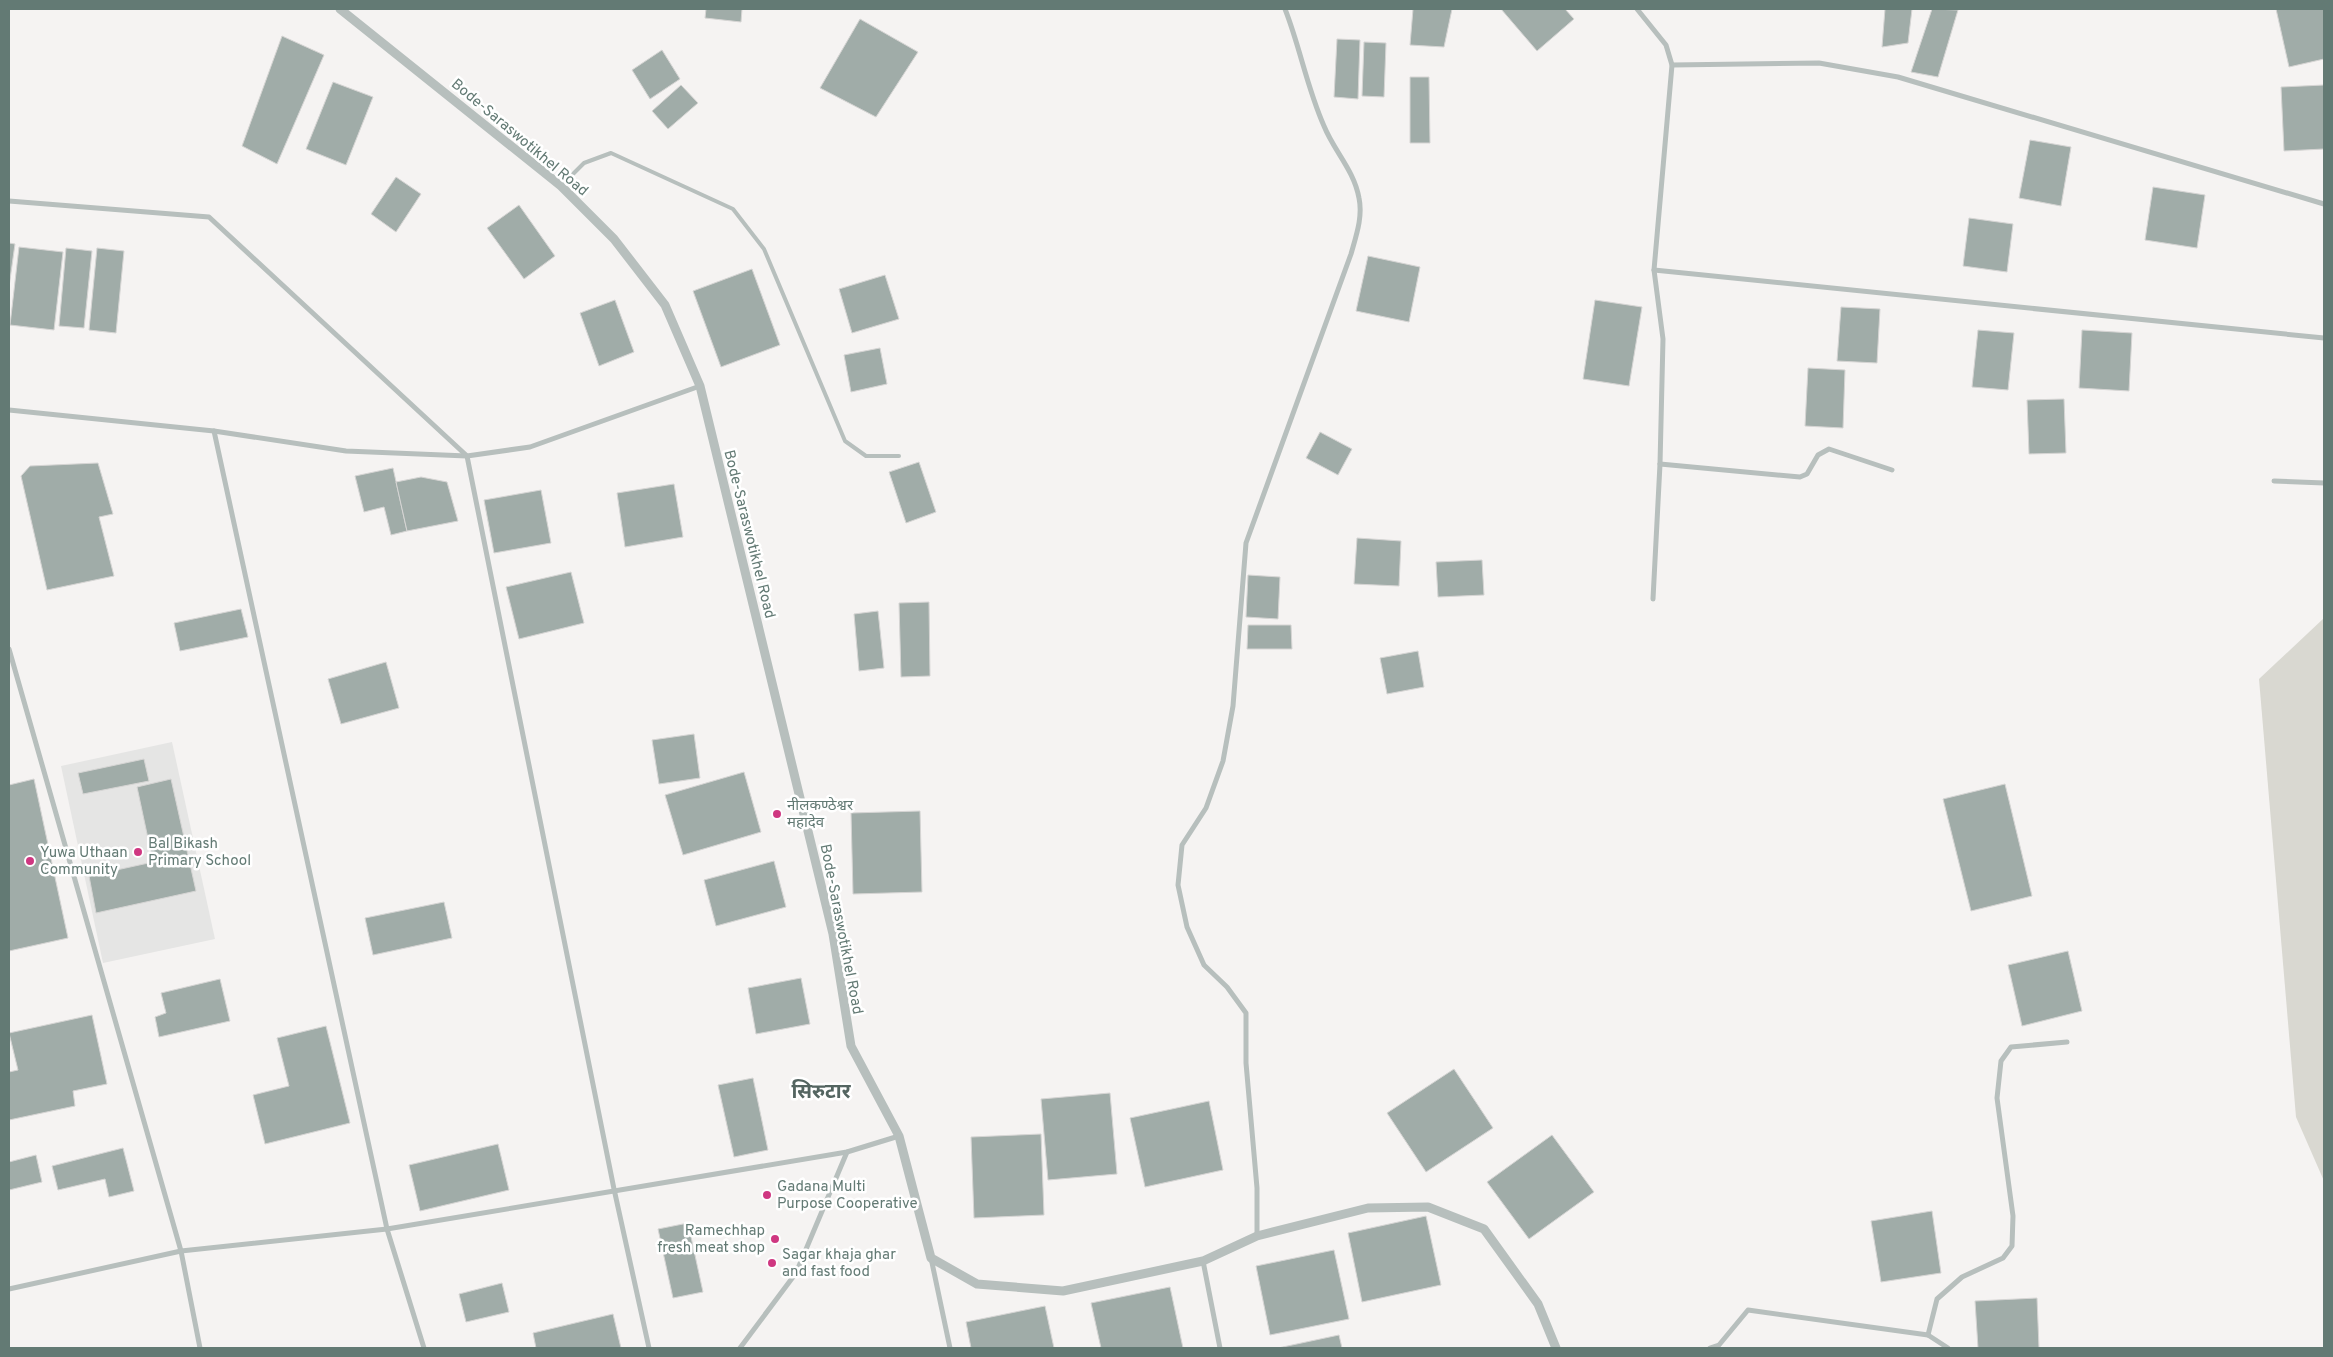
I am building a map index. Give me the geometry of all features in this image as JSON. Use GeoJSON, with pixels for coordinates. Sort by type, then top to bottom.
{"type":"FeatureCollection","features":[{"type":"Feature","properties":{"kind":"street","name":"Bode-Saraswotikhel Road"},"geometry":{"type":"LineString","coordinates":[[340,9],[561,186],[614,239],[665,305],[700,386],[832,934],[851,1046],[899,1136],[931,1258]]}},
{"type":"Feature","properties":{"kind":"street"},"geometry":{"type":"LineString","coordinates":[[1257,1236],[1257,1179],[1246,1063],[1246,1013],[1227,987],[1204,966],[1187,927],[1178,885],[1182,845],[1206,808],[1223,761],[1233,706],[1246,543],[1351,254],[1360,222],[1360,199],[1350,168],[1324,128],[1308,83],[1299,45],[1285,9]]}},
{"type":"Feature","properties":{"kind":"street"},"geometry":{"type":"LineString","coordinates":[[1637,9],[1666,45],[1672,65],[1654,270],[1663,339],[1660,464],[1653,599]]}},
{"type":"Feature","properties":{"kind":"street"},"geometry":{"type":"LineString","coordinates":[[1672,65],[1820,63],[1898,77],[2324,204]]}},
{"type":"Feature","properties":{"kind":"street"},"geometry":{"type":"LineString","coordinates":[[9,200],[209,217],[467,456],[614,1189],[649,1348]]}},
{"type":"Feature","properties":{"kind":"street"},"geometry":{"type":"LineString","coordinates":[[1654,270],[2324,338]]}},
{"type":"Feature","properties":{"kind":"street"},"geometry":{"type":"LineString","coordinates":[[9,410],[214,431],[346,451],[467,456],[530,448],[700,386]]}},
{"type":"Feature","properties":{"kind":"street"},"geometry":{"type":"LineString","coordinates":[[214,431],[387,1229],[424,1348]]}},
{"type":"Feature","properties":{"kind":"street"},"geometry":{"type":"LineString","coordinates":[[1660,464],[1800,477],[1807,474],[1818,454],[1829,449],[1892,470]]}},
{"type":"Feature","properties":{"kind":"street"},"geometry":{"type":"LineString","coordinates":[[2274,481],[2324,484]]}},
{"type":"Feature","properties":{"kind":"street"},"geometry":{"type":"LineString","coordinates":[[9,649],[181,1251],[200,1348]]}},
{"type":"Feature","properties":{"kind":"street"},"geometry":{"type":"LineString","coordinates":[[1928,1335],[1937,1299],[1962,1278],[2003,1258],[2012,1246],[2013,1216],[1997,1098],[2001,1060],[2011,1047],[2067,1042]]}},
{"type":"Feature","properties":{"kind":"street"},"geometry":{"type":"LineString","coordinates":[[9,1289],[181,1251],[387,1229],[614,1189],[847,1152],[899,1136]]}},
{"type":"Feature","properties":{"kind":"street"},"geometry":{"type":"LineString","coordinates":[[740,1348],[796,1273],[847,1152]]}},
{"type":"Feature","properties":{"kind":"street"},"geometry":{"type":"LineString","coordinates":[[931,1258],[978,1284],[1063,1290],[1203,1261],[1257,1236],[1368,1208],[1428,1207],[1484,1229],[1538,1304],[1556,1348]]}},
{"type":"Feature","properties":{"kind":"street"},"geometry":{"type":"LineString","coordinates":[[931,1258],[950,1348]]}},
{"type":"Feature","properties":{"kind":"street"},"geometry":{"type":"LineString","coordinates":[[1203,1261],[1220,1348]]}},
{"type":"Feature","properties":{"kind":"street"},"geometry":{"type":"LineString","coordinates":[[1710,1348],[1719,1345],[1748,1310],[1928,1335],[1948,1348]]}},
{"type":"Feature","properties":{"kind":"lane"},"geometry":{"type":"LineString","coordinates":[[561,186],[584,162],[611,153],[732,209],[764,249],[845,441],[866,456],[898,456]]}},
{"type":"Feature","properties":{"kind":"shaded area"},"geometry":{"type":"Polygon","coordinates":[[[2324,618],[2324,1181],[2296,1117],[2259,679],[2324,618]]]}},
{"type":"Feature","properties":{"kind":"shaded area","name":"Bal Bikash Primary School"},"geometry":{"type":"Polygon","coordinates":[[[172,742],[215,939],[103,963],[61,766],[172,742]]]}},
{"type":"Feature","properties":{"kind":"building"},"geometry":{"type":"Polygon","coordinates":[[[706,9],[742,9],[741,22],[705,18],[706,9]]]}},
{"type":"Feature","properties":{"kind":"building"},"geometry":{"type":"Polygon","coordinates":[[[1413,9],[1452,9],[1444,47],[1410,45],[1413,9]]]}},
{"type":"Feature","properties":{"kind":"building"},"geometry":{"type":"Polygon","coordinates":[[[1501,9],[1565,9],[1574,19],[1537,51],[1501,9]]]}},
{"type":"Feature","properties":{"kind":"building"},"geometry":{"type":"Polygon","coordinates":[[[1885,9],[1912,9],[1908,43],[1882,47],[1885,9]]]}},
{"type":"Feature","properties":{"kind":"building"},"geometry":{"type":"Polygon","coordinates":[[[1932,9],[1958,10],[1938,77],[1911,72],[1932,9]]]}},
{"type":"Feature","properties":{"kind":"building"},"geometry":{"type":"Polygon","coordinates":[[[2276,9],[2324,9],[2324,59],[2289,67],[2276,9]]]}},
{"type":"Feature","properties":{"kind":"building"},"geometry":{"type":"Polygon","coordinates":[[[860,19],[918,52],[876,117],[820,88],[860,19]]]}},
{"type":"Feature","properties":{"kind":"building"},"geometry":{"type":"Polygon","coordinates":[[[282,36],[324,55],[277,164],[242,146],[282,36]]]}},
{"type":"Feature","properties":{"kind":"building"},"geometry":{"type":"Polygon","coordinates":[[[1337,39],[1360,40],[1358,99],[1334,97],[1337,39]]]}},
{"type":"Feature","properties":{"kind":"building"},"geometry":{"type":"Polygon","coordinates":[[[1364,42],[1386,43],[1384,97],[1362,96],[1364,42]]]}},
{"type":"Feature","properties":{"kind":"building"},"geometry":{"type":"Polygon","coordinates":[[[662,50],[680,79],[650,99],[632,70],[662,50]]]}},
{"type":"Feature","properties":{"kind":"building"},"geometry":{"type":"Polygon","coordinates":[[[1410,77],[1429,77],[1430,143],[1410,143],[1410,77]]]}},
{"type":"Feature","properties":{"kind":"building"},"geometry":{"type":"Polygon","coordinates":[[[333,82],[373,97],[346,165],[306,149],[333,82]]]}},
{"type":"Feature","properties":{"kind":"building"},"geometry":{"type":"Polygon","coordinates":[[[681,85],[698,103],[668,129],[652,111],[681,85]]]}},
{"type":"Feature","properties":{"kind":"building"},"geometry":{"type":"Polygon","coordinates":[[[2324,85],[2324,149],[2284,151],[2281,87],[2324,85]]]}},
{"type":"Feature","properties":{"kind":"building"},"geometry":{"type":"Polygon","coordinates":[[[2030,140],[2071,147],[2061,206],[2019,198],[2030,140]]]}},
{"type":"Feature","properties":{"kind":"building"},"geometry":{"type":"Polygon","coordinates":[[[396,177],[421,194],[396,232],[371,214],[396,177]]]}},
{"type":"Feature","properties":{"kind":"building"},"geometry":{"type":"Polygon","coordinates":[[[2153,187],[2205,195],[2197,248],[2145,240],[2153,187]]]}},
{"type":"Feature","properties":{"kind":"building"},"geometry":{"type":"Polygon","coordinates":[[[519,205],[555,256],[524,279],[487,228],[519,205]]]}},
{"type":"Feature","properties":{"kind":"building"},"geometry":{"type":"Polygon","coordinates":[[[1969,218],[2013,224],[2007,272],[1963,266],[1969,218]]]}},
{"type":"Feature","properties":{"kind":"building"},"geometry":{"type":"Polygon","coordinates":[[[9,243],[15,244],[9,287],[9,243]]]}},
{"type":"Feature","properties":{"kind":"building"},"geometry":{"type":"Polygon","coordinates":[[[19,247],[63,252],[54,330],[10,325],[19,247]]]}},
{"type":"Feature","properties":{"kind":"building"},"geometry":{"type":"Polygon","coordinates":[[[66,248],[92,251],[84,328],[59,326],[66,248]]]}},
{"type":"Feature","properties":{"kind":"building"},"geometry":{"type":"Polygon","coordinates":[[[97,248],[124,251],[116,333],[89,330],[97,248]]]}},
{"type":"Feature","properties":{"kind":"building"},"geometry":{"type":"Polygon","coordinates":[[[1368,256],[1420,267],[1409,322],[1356,311],[1368,256]]]}},
{"type":"Feature","properties":{"kind":"building"},"geometry":{"type":"Polygon","coordinates":[[[752,269],[780,345],[721,367],[693,291],[752,269]]]}},
{"type":"Feature","properties":{"kind":"building"},"geometry":{"type":"Polygon","coordinates":[[[885,275],[899,319],[852,333],[839,289],[885,275]]]}},
{"type":"Feature","properties":{"kind":"building"},"geometry":{"type":"Polygon","coordinates":[[[615,300],[634,352],[599,366],[580,313],[615,300]]]}},
{"type":"Feature","properties":{"kind":"building"},"geometry":{"type":"Polygon","coordinates":[[[1595,300],[1642,307],[1629,386],[1583,379],[1595,300]]]}},
{"type":"Feature","properties":{"kind":"building"},"geometry":{"type":"Polygon","coordinates":[[[1841,307],[1880,309],[1877,363],[1837,361],[1841,307]]]}},
{"type":"Feature","properties":{"kind":"building"},"geometry":{"type":"Polygon","coordinates":[[[1978,330],[2014,333],[2008,390],[1972,387],[1978,330]]]}},
{"type":"Feature","properties":{"kind":"building"},"geometry":{"type":"Polygon","coordinates":[[[2082,330],[2132,333],[2129,391],[2079,388],[2082,330]]]}},
{"type":"Feature","properties":{"kind":"building"},"geometry":{"type":"Polygon","coordinates":[[[880,348],[887,384],[851,392],[844,355],[880,348]]]}},
{"type":"Feature","properties":{"kind":"building"},"geometry":{"type":"Polygon","coordinates":[[[1808,368],[1845,370],[1843,428],[1805,426],[1808,368]]]}},
{"type":"Feature","properties":{"kind":"building"},"geometry":{"type":"Polygon","coordinates":[[[2064,399],[2066,453],[2029,454],[2027,400],[2064,399]]]}},
{"type":"Feature","properties":{"kind":"building"},"geometry":{"type":"Polygon","coordinates":[[[1320,432],[1352,449],[1338,475],[1306,458],[1320,432]]]}},
{"type":"Feature","properties":{"kind":"building"},"geometry":{"type":"Polygon","coordinates":[[[919,462],[936,512],[906,523],[889,472],[919,462]]]}},
{"type":"Feature","properties":{"kind":"building"},"geometry":{"type":"Polygon","coordinates":[[[98,463],[113,514],[99,517],[114,576],[47,590],[21,476],[30,466],[98,463]]]}},
{"type":"Feature","properties":{"kind":"building"},"geometry":{"type":"Polygon","coordinates":[[[393,468],[407,531],[391,535],[384,507],[364,512],[355,476],[393,468]]]}},
{"type":"Feature","properties":{"kind":"building"},"geometry":{"type":"Polygon","coordinates":[[[421,477],[447,482],[458,521],[407,531],[396,482],[421,477]]]}},
{"type":"Feature","properties":{"kind":"building"},"geometry":{"type":"Polygon","coordinates":[[[674,484],[683,537],[625,547],[617,493],[674,484]]]}},
{"type":"Feature","properties":{"kind":"building"},"geometry":{"type":"Polygon","coordinates":[[[541,490],[551,543],[494,553],[484,500],[541,490]]]}},
{"type":"Feature","properties":{"kind":"building"},"geometry":{"type":"Polygon","coordinates":[[[1357,538],[1401,541],[1399,586],[1354,584],[1357,538]]]}},
{"type":"Feature","properties":{"kind":"building"},"geometry":{"type":"Polygon","coordinates":[[[1482,560],[1484,595],[1438,597],[1436,562],[1482,560]]]}},
{"type":"Feature","properties":{"kind":"building"},"geometry":{"type":"Polygon","coordinates":[[[571,572],[584,623],[519,639],[506,587],[571,572]]]}},
{"type":"Feature","properties":{"kind":"building"},"geometry":{"type":"Polygon","coordinates":[[[1248,575],[1280,577],[1278,619],[1246,617],[1248,575]]]}},
{"type":"Feature","properties":{"kind":"building"},"geometry":{"type":"Polygon","coordinates":[[[929,602],[930,676],[901,677],[899,603],[929,602]]]}},
{"type":"Feature","properties":{"kind":"building"},"geometry":{"type":"Polygon","coordinates":[[[241,609],[248,637],[180,651],[174,623],[241,609]]]}},
{"type":"Feature","properties":{"kind":"building"},"geometry":{"type":"Polygon","coordinates":[[[878,611],[884,668],[859,671],[854,614],[878,611]]]}},
{"type":"Feature","properties":{"kind":"building"},"geometry":{"type":"Polygon","coordinates":[[[1248,625],[1291,625],[1292,649],[1247,649],[1248,625]]]}},
{"type":"Feature","properties":{"kind":"building"},"geometry":{"type":"Polygon","coordinates":[[[1418,651],[1424,687],[1387,694],[1380,658],[1418,651]]]}},
{"type":"Feature","properties":{"kind":"building"},"geometry":{"type":"Polygon","coordinates":[[[386,662],[399,708],[341,724],[328,679],[386,662]]]}},
{"type":"Feature","properties":{"kind":"building"},"geometry":{"type":"Polygon","coordinates":[[[694,734],[700,778],[659,784],[652,740],[694,734]]]}},
{"type":"Feature","properties":{"kind":"building"},"geometry":{"type":"Polygon","coordinates":[[[144,759],[149,781],[83,794],[78,773],[144,759]]]}},
{"type":"Feature","properties":{"kind":"building"},"geometry":{"type":"Polygon","coordinates":[[[744,772],[761,832],[683,855],[665,795],[744,772]]]}},
{"type":"Feature","properties":{"kind":"building","name":"Yuwa Uthaan Community"},"geometry":{"type":"Polygon","coordinates":[[[34,779],[68,938],[9,951],[9,785],[34,779]]]}},
{"type":"Feature","properties":{"kind":"building"},"geometry":{"type":"Polygon","coordinates":[[[171,779],[196,891],[96,913],[89,876],[153,862],[137,787],[171,779]]]}},
{"type":"Feature","properties":{"kind":"building"},"geometry":{"type":"Polygon","coordinates":[[[2005,784],[2032,896],[1971,911],[1943,799],[2005,784]]]}},
{"type":"Feature","properties":{"kind":"building"},"geometry":{"type":"Polygon","coordinates":[[[920,811],[922,892],[853,894],[851,813],[920,811]]]}},
{"type":"Feature","properties":{"kind":"building"},"geometry":{"type":"Polygon","coordinates":[[[774,861],[786,907],[716,926],[704,880],[774,861]]]}},
{"type":"Feature","properties":{"kind":"building"},"geometry":{"type":"Polygon","coordinates":[[[444,902],[452,938],[373,955],[365,918],[444,902]]]}},
{"type":"Feature","properties":{"kind":"building"},"geometry":{"type":"Polygon","coordinates":[[[2068,951],[2082,1011],[2022,1026],[2008,965],[2068,951]]]}},
{"type":"Feature","properties":{"kind":"building"},"geometry":{"type":"Polygon","coordinates":[[[801,978],[810,1024],[756,1034],[748,988],[801,978]]]}},
{"type":"Feature","properties":{"kind":"building"},"geometry":{"type":"Polygon","coordinates":[[[220,979],[230,1021],[159,1037],[155,1017],[166,1013],[161,993],[220,979]]]}},
{"type":"Feature","properties":{"kind":"building"},"geometry":{"type":"Polygon","coordinates":[[[92,1015],[107,1084],[73,1091],[75,1106],[9,1120],[9,1072],[18,1070],[9,1033],[92,1015]]]}},
{"type":"Feature","properties":{"kind":"building"},"geometry":{"type":"Polygon","coordinates":[[[326,1026],[350,1123],[265,1144],[253,1095],[289,1086],[277,1038],[326,1026]]]}},
{"type":"Feature","properties":{"kind":"building"},"geometry":{"type":"Polygon","coordinates":[[[1454,1069],[1493,1128],[1426,1172],[1387,1113],[1454,1069]]]}},
{"type":"Feature","properties":{"kind":"building"},"geometry":{"type":"Polygon","coordinates":[[[753,1078],[768,1150],[734,1157],[718,1085],[753,1078]]]}},
{"type":"Feature","properties":{"kind":"building"},"geometry":{"type":"Polygon","coordinates":[[[1110,1093],[1117,1174],[1048,1180],[1041,1099],[1110,1093]]]}},
{"type":"Feature","properties":{"kind":"building"},"geometry":{"type":"Polygon","coordinates":[[[1209,1101],[1223,1170],[1145,1187],[1130,1118],[1209,1101]]]}},
{"type":"Feature","properties":{"kind":"building"},"geometry":{"type":"Polygon","coordinates":[[[1041,1134],[1044,1215],[974,1218],[971,1137],[1041,1134]]]}},
{"type":"Feature","properties":{"kind":"building"},"geometry":{"type":"Polygon","coordinates":[[[1552,1135],[1594,1192],[1529,1239],[1487,1182],[1552,1135]]]}},
{"type":"Feature","properties":{"kind":"building"},"geometry":{"type":"Polygon","coordinates":[[[498,1144],[509,1190],[420,1211],[409,1165],[498,1144]]]}},
{"type":"Feature","properties":{"kind":"building"},"geometry":{"type":"Polygon","coordinates":[[[123,1148],[134,1191],[109,1197],[105,1179],[58,1190],[52,1166],[123,1148]]]}},
{"type":"Feature","properties":{"kind":"building"},"geometry":{"type":"Polygon","coordinates":[[[36,1155],[42,1182],[9,1190],[9,1162],[36,1155]]]}},
{"type":"Feature","properties":{"kind":"building"},"geometry":{"type":"Polygon","coordinates":[[[1932,1211],[1941,1273],[1881,1282],[1871,1221],[1932,1211]]]}},
{"type":"Feature","properties":{"kind":"building"},"geometry":{"type":"Polygon","coordinates":[[[1426,1216],[1441,1285],[1362,1302],[1348,1233],[1426,1216]]]}},
{"type":"Feature","properties":{"kind":"building"},"geometry":{"type":"Polygon","coordinates":[[[688,1223],[703,1292],[673,1298],[658,1229],[688,1223]]]}},
{"type":"Feature","properties":{"kind":"building"},"geometry":{"type":"Polygon","coordinates":[[[1334,1250],[1349,1319],[1270,1335],[1256,1266],[1334,1250]]]}},
{"type":"Feature","properties":{"kind":"building"},"geometry":{"type":"Polygon","coordinates":[[[502,1283],[509,1312],[466,1322],[459,1294],[502,1283]]]}},
{"type":"Feature","properties":{"kind":"building"},"geometry":{"type":"Polygon","coordinates":[[[1170,1287],[1183,1348],[1101,1348],[1091,1303],[1170,1287]]]}},
{"type":"Feature","properties":{"kind":"building"},"geometry":{"type":"Polygon","coordinates":[[[2037,1298],[2039,1348],[1978,1348],[1975,1301],[2037,1298]]]}},
{"type":"Feature","properties":{"kind":"building"},"geometry":{"type":"Polygon","coordinates":[[[1045,1306],[1054,1348],[971,1348],[966,1322],[1045,1306]]]}},
{"type":"Feature","properties":{"kind":"building"},"geometry":{"type":"Polygon","coordinates":[[[613,1314],[621,1348],[536,1348],[533,1333],[613,1314]]]}},
{"type":"Feature","properties":{"kind":"building"},"geometry":{"type":"Polygon","coordinates":[[[1339,1335],[1342,1348],[1278,1348],[1339,1335]]]}},
{"type":"Feature","properties":{"kind":"place","name":"नीलकण्ठेश्वर महादेव"},"geometry":{"type":"Point","coordinates":[777,814]}},
{"type":"Feature","properties":{"kind":"place","name":"Bal Bikash Primary School"},"geometry":{"type":"Point","coordinates":[138,852]}},
{"type":"Feature","properties":{"kind":"place","name":"Yuwa Uthaan Community"},"geometry":{"type":"Point","coordinates":[30,861]}},
{"type":"Feature","properties":{"kind":"place","name":"Gadana Multi Purpose Cooperative"},"geometry":{"type":"Point","coordinates":[767,1195]}},
{"type":"Feature","properties":{"kind":"place","name":"Ramechhap fresh meat shop"},"geometry":{"type":"Point","coordinates":[775,1239]}},
{"type":"Feature","properties":{"kind":"place","name":"Sagar khaja ghar and fast food"},"geometry":{"type":"Point","coordinates":[772,1263]}},
{"type":"Feature","properties":{"kind":"district","name":"सिरुटार"},"geometry":{"type":"Point","coordinates":[821,1091]}}]}
